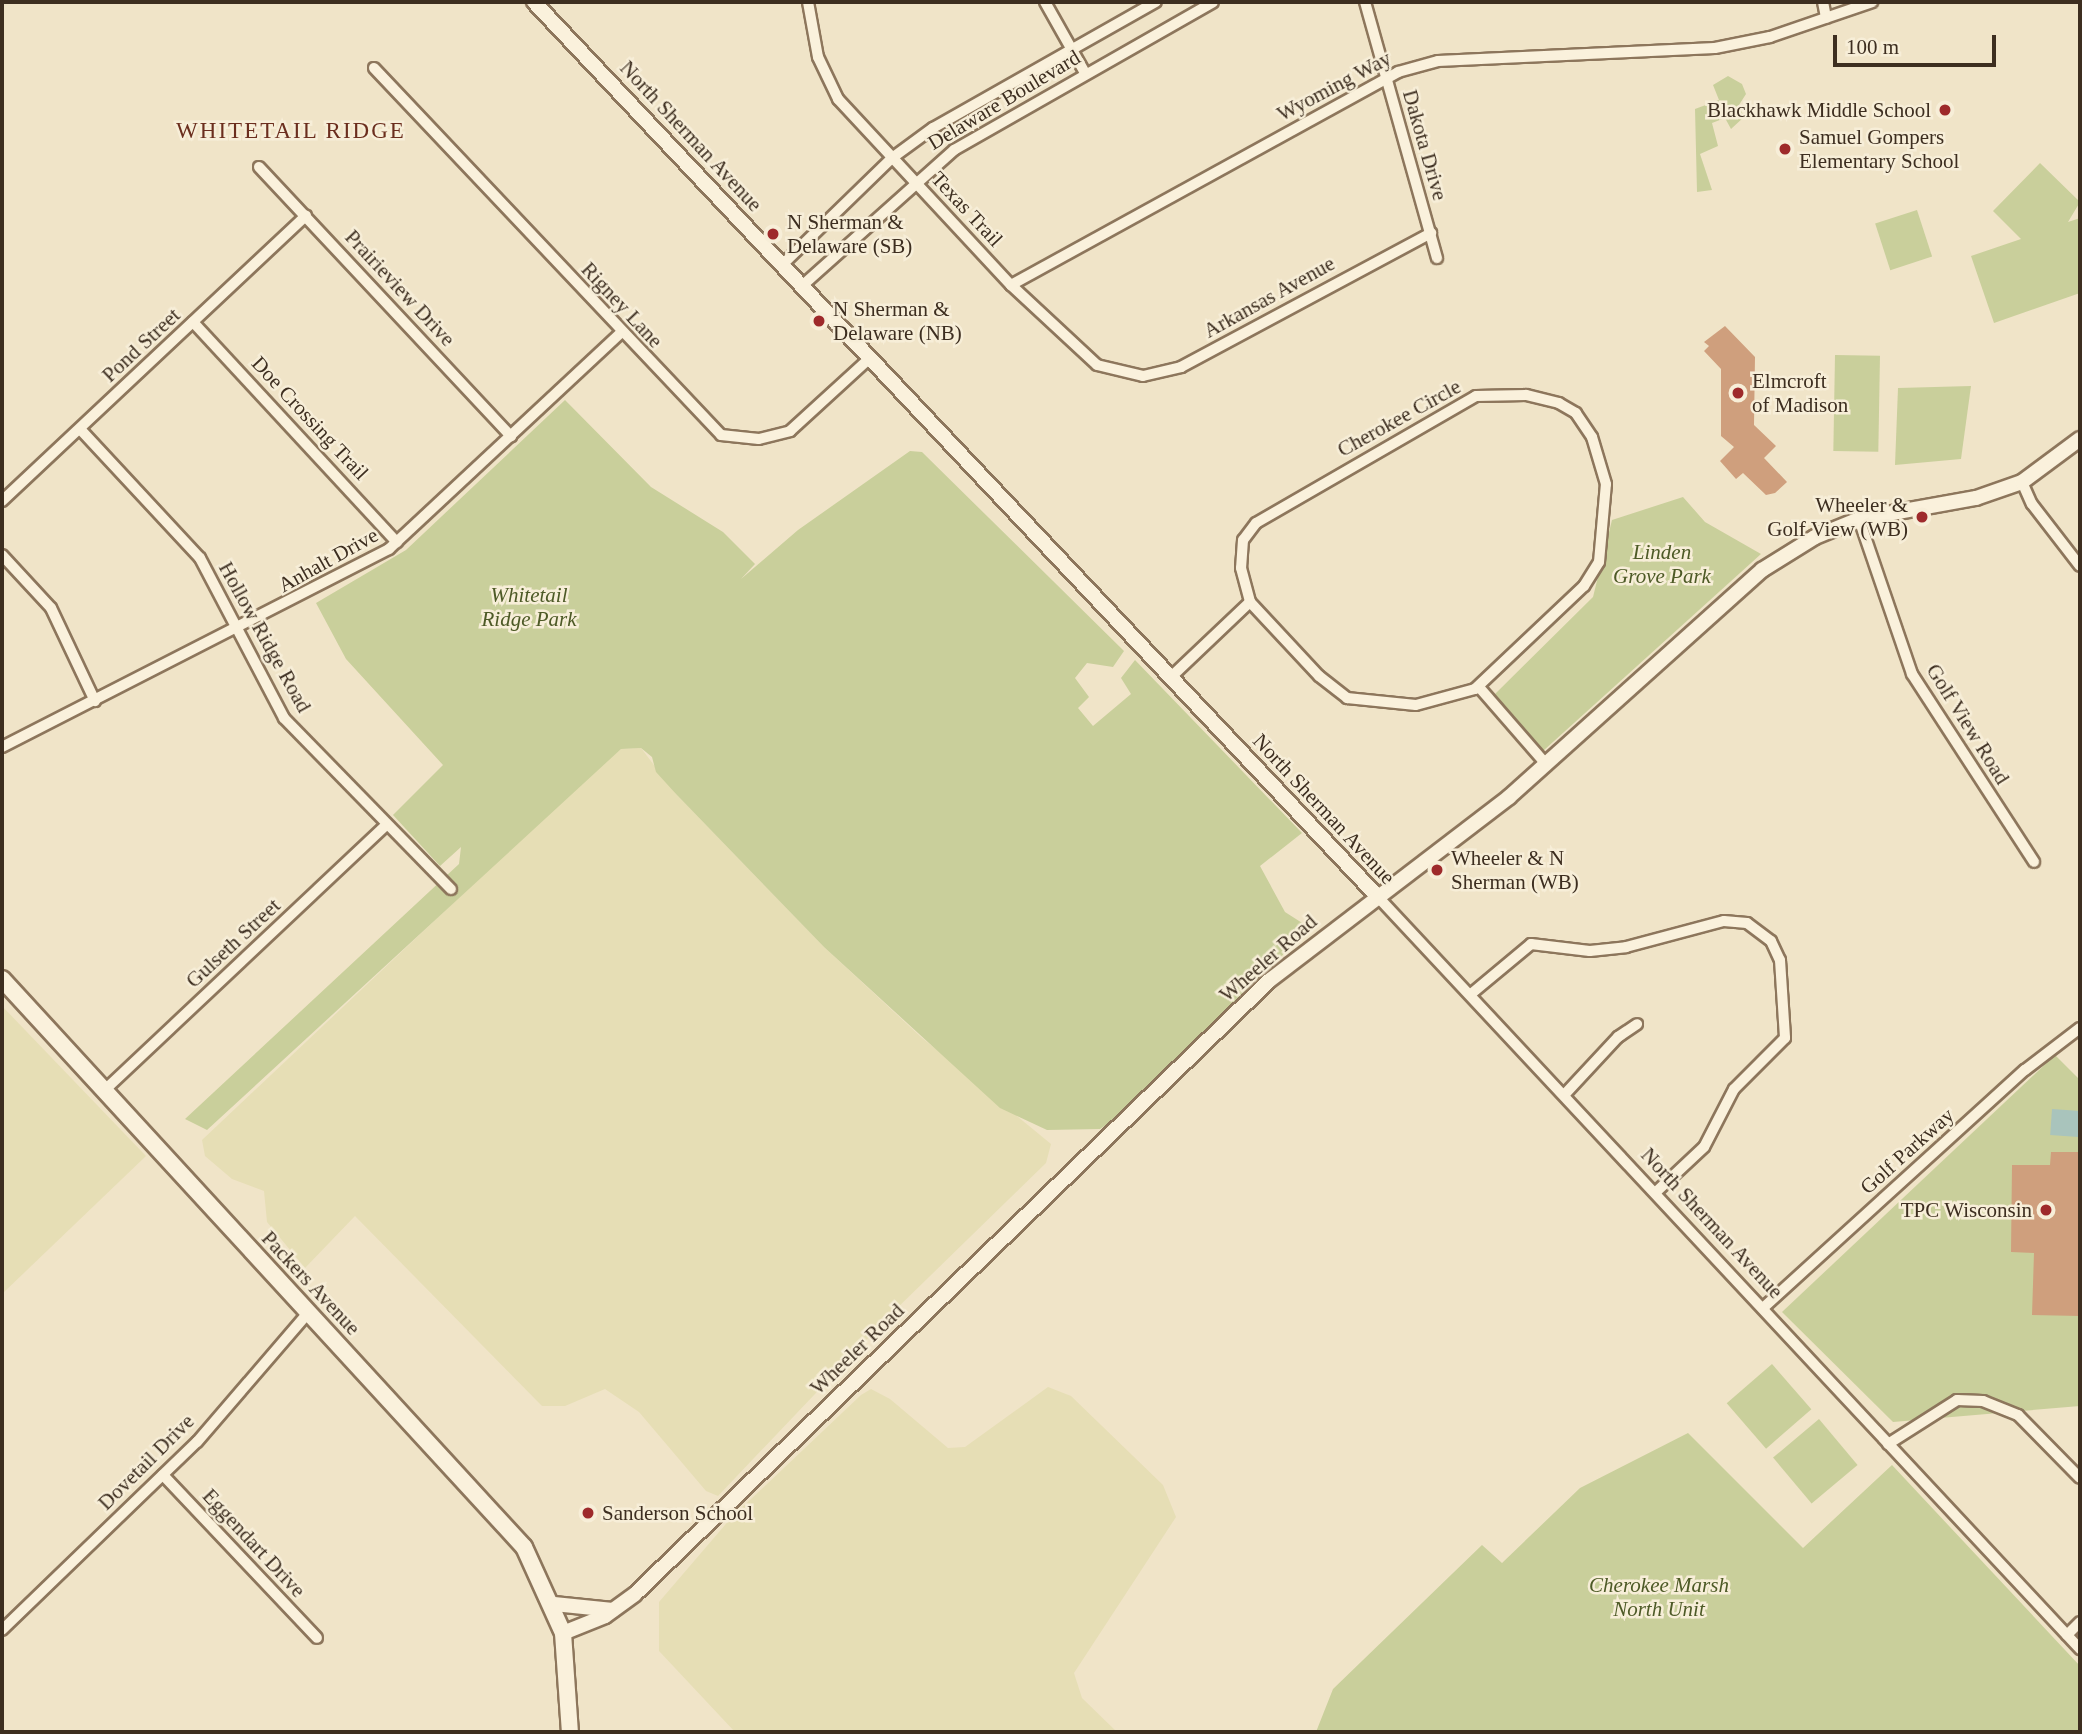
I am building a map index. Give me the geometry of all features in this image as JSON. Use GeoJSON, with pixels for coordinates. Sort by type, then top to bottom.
{"type":"FeatureCollection","features":[{"type":"Feature","properties":{"kind":"main road","name":"Packers Avenue"},"geometry":{"type":"LineString","coordinates":[[2,979],[107,1088],[308,1313],[497,1513],[534,1562],[554,1604],[563,1633],[570,1675],[570,1732]]}},
{"type":"Feature","properties":{"kind":"street","name":"North Sherman Avenue"},"geometry":{"type":"LineString","coordinates":[[534,2],[1565,1094],[2080,1649]]}},
{"type":"Feature","properties":{"kind":"street","name":"Texas Trail"},"geometry":{"type":"LineString","coordinates":[[808,2],[826,80],[892,158],[1073,348],[1121,372]]}},
{"type":"Feature","properties":{"kind":"street"},"geometry":{"type":"LineString","coordinates":[[1045,2],[1085,73]]}},
{"type":"Feature","properties":{"kind":"street","name":"Delaware Boulevard"},"geometry":{"type":"LineString","coordinates":[[783,264],[892,158],[933,128],[1156,2]]}},
{"type":"Feature","properties":{"kind":"street","name":"Delaware Boulevard"},"geometry":{"type":"LineString","coordinates":[[803,285],[915,181],[954,150],[1213,2]]}},
{"type":"Feature","properties":{"kind":"street","name":"Dakota Drive"},"geometry":{"type":"LineString","coordinates":[[1365,2],[1437,258]]}},
{"type":"Feature","properties":{"kind":"street"},"geometry":{"type":"LineString","coordinates":[[1823,2],[1826,18]]}},
{"type":"Feature","properties":{"kind":"street","name":"Wyoming Way"},"geometry":{"type":"LineString","coordinates":[[1011,285],[1387,78],[1438,61],[1716,48],[1826,18],[1872,2]]}},
{"type":"Feature","properties":{"kind":"street","name":"Rigney Lane"},"geometry":{"type":"LineString","coordinates":[[374,68],[621,333],[721,435],[742,439],[790,431],[870,358]]}},
{"type":"Feature","properties":{"kind":"street","name":"Prairieview Drive"},"geometry":{"type":"LineString","coordinates":[[259,167],[511,436]]}},
{"type":"Feature","properties":{"kind":"street","name":"Pond Street"},"geometry":{"type":"LineString","coordinates":[[2,501],[306,216]]}},
{"type":"Feature","properties":{"kind":"street","name":"Arkansas Avenue"},"geometry":{"type":"LineString","coordinates":[[1121,372],[1156,375],[1181,368],[1431,233]]}},
{"type":"Feature","properties":{"kind":"street","name":"Doe Crossing Trail"},"geometry":{"type":"LineString","coordinates":[[193,322],[397,542]]}},
{"type":"Feature","properties":{"kind":"street","name":"Anhalt Drive"},"geometry":{"type":"LineString","coordinates":[[2,747],[366,564],[397,542],[621,333]]}},
{"type":"Feature","properties":{"kind":"street","name":"Cherokee Circle"},"geometry":{"type":"LineString","coordinates":[[1526,395],[1559,403],[1576,414],[1603,464],[1605,516],[1599,562],[1584,586],[1479,687],[1416,705],[1347,698],[1319,676],[1250,602],[1241,568],[1243,540],[1273,510],[1476,396],[1526,395]]}},
{"type":"Feature","properties":{"kind":"street","name":"Hollow Ridge Road"},"geometry":{"type":"LineString","coordinates":[[80,429],[200,558],[284,718],[385,826],[451,889]]}},
{"type":"Feature","properties":{"kind":"street","name":"Wheeler Road"},"geometry":{"type":"LineString","coordinates":[[563,1633],[614,1610],[1270,980],[1546,764],[1762,570],[1815,537],[1859,519],[1976,498],[2022,482],[2080,439]]}},
{"type":"Feature","properties":{"kind":"street"},"geometry":{"type":"LineString","coordinates":[[2022,482],[2032,503],[2080,566]]}},
{"type":"Feature","properties":{"kind":"street","name":"Golf View Road"},"geometry":{"type":"LineString","coordinates":[[1859,519],[1912,674],[2034,862]]}},
{"type":"Feature","properties":{"kind":"street"},"geometry":{"type":"LineString","coordinates":[[2,555],[51,608],[95,701]]}},
{"type":"Feature","properties":{"kind":"street"},"geometry":{"type":"LineString","coordinates":[[1171,677],[1250,602]]}},
{"type":"Feature","properties":{"kind":"street"},"geometry":{"type":"LineString","coordinates":[[1479,687],[1546,764]]}},
{"type":"Feature","properties":{"kind":"street","name":"Gulseth Street"},"geometry":{"type":"LineString","coordinates":[[107,1088],[385,826]]}},
{"type":"Feature","properties":{"kind":"street"},"geometry":{"type":"LineString","coordinates":[[1471,994],[1531,944],[1590,951],[1643,943],[1724,921],[1755,927],[1777,950],[1787,1028],[1783,1042],[1734,1089],[1711,1139],[1656,1192]]}},
{"type":"Feature","properties":{"kind":"street"},"geometry":{"type":"LineString","coordinates":[[1565,1094],[1618,1037],[1637,1024]]}},
{"type":"Feature","properties":{"kind":"street","name":"Golf Parkway"},"geometry":{"type":"LineString","coordinates":[[1763,1308],[2025,1070],[2080,1028]]}},
{"type":"Feature","properties":{"kind":"street","name":"Dovetail Drive"},"geometry":{"type":"LineString","coordinates":[[2,1630],[163,1475],[308,1313]]}},
{"type":"Feature","properties":{"kind":"street"},"geometry":{"type":"LineString","coordinates":[[1888,1444],[1957,1400],[1983,1401],[2018,1415],[2080,1478]]}},
{"type":"Feature","properties":{"kind":"street","name":"Eggendart Drive"},"geometry":{"type":"LineString","coordinates":[[163,1475],[317,1638]]}},
{"type":"Feature","properties":{"kind":"street"},"geometry":{"type":"LineString","coordinates":[[554,1604],[614,1610]]}},
{"type":"Feature","properties":{"kind":"street"},"geometry":{"type":"LineString","coordinates":[[2067,1635],[2080,1622]]}},
{"type":"Feature","properties":{"kind":"shaded area"},"geometry":{"type":"Polygon","coordinates":[[[641,748],[676,794],[824,947],[921,1037],[1051,1144],[1046,1163],[890,1315],[718,1496],[706,1491],[639,1412],[605,1389],[565,1406],[542,1406],[355,1216],[305,1268],[267,1222],[264,1191],[232,1179],[205,1156],[202,1140],[590,774],[621,749],[641,748]]]}},
{"type":"Feature","properties":{"kind":"shaded area"},"geometry":{"type":"Polygon","coordinates":[[[2,1006],[146,1156],[2,1294],[2,1006]]]}},
{"type":"Feature","properties":{"kind":"shaded area"},"geometry":{"type":"Polygon","coordinates":[[[1048,1387],[1071,1396],[1163,1485],[1176,1517],[1074,1673],[1082,1698],[1117,1732],[735,1732],[659,1651],[659,1602],[731,1518],[861,1395],[871,1389],[890,1399],[948,1448],[965,1447],[1048,1387]]]}},
{"type":"Feature","properties":{"kind":"green space"},"geometry":{"type":"Polygon","coordinates":[[[1728,76],[1742,84],[1746,94],[1739,105],[1744,117],[1731,129],[1725,118],[1712,123],[1718,146],[1700,154],[1712,190],[1697,192],[1695,109],[1719,100],[1713,85],[1728,76]]]}},
{"type":"Feature","properties":{"kind":"green space"},"geometry":{"type":"Polygon","coordinates":[[[2040,163],[2080,202],[2068,222],[2080,218],[2080,293],[1994,323],[1971,256],[2021,239],[1993,211],[2040,163]]]}},
{"type":"Feature","properties":{"kind":"green space"},"geometry":{"type":"Polygon","coordinates":[[[1917,210],[1932,257],[1890,270],[1875,224],[1917,210]]]}},
{"type":"Feature","properties":{"kind":"green space"},"geometry":{"type":"Polygon","coordinates":[[[1835,355],[1880,356],[1878,452],[1833,451],[1835,355]]]}},
{"type":"Feature","properties":{"kind":"green space"},"geometry":{"type":"Polygon","coordinates":[[[1971,386],[1961,459],[1895,465],[1898,388],[1971,386]]]}},
{"type":"Feature","properties":{"kind":"green space","name":"Whitetail Ridge Park"},"geometry":{"type":"Polygon","coordinates":[[[565,400],[651,487],[723,532],[755,564],[741,579],[798,530],[910,451],[922,452],[1124,651],[1113,667],[1087,663],[1075,678],[1089,697],[1078,708],[1093,726],[1131,694],[1121,678],[1135,660],[1302,833],[1260,866],[1285,912],[1310,928],[1125,1112],[1100,1129],[1047,1130],[1000,1108],[824,947],[656,772],[652,757],[641,748],[621,749],[207,1130],[185,1119],[459,864],[461,847],[440,866],[393,815],[443,765],[346,659],[316,603],[406,550],[565,400]]]}},
{"type":"Feature","properties":{"kind":"green space","name":"Linden Grove Park"},"geometry":{"type":"Polygon","coordinates":[[[1683,497],[1705,522],[1761,554],[1543,751],[1494,695],[1593,597],[1612,520],[1683,497]]]}},
{"type":"Feature","properties":{"kind":"green space","name":"TPC Wisconsin"},"geometry":{"type":"Polygon","coordinates":[[[2055,1055],[2080,1080],[2080,1406],[1893,1422],[1782,1312],[2055,1055]]]}},
{"type":"Feature","properties":{"kind":"green space"},"geometry":{"type":"Polygon","coordinates":[[[1772,1364],[1811,1409],[1766,1449],[1727,1403],[1772,1364]]]}},
{"type":"Feature","properties":{"kind":"green space"},"geometry":{"type":"Polygon","coordinates":[[[1819,1419],[1858,1465],[1812,1504],[1773,1458],[1819,1419]]]}},
{"type":"Feature","properties":{"kind":"green space","name":"Cherokee Marsh North Unit"},"geometry":{"type":"Polygon","coordinates":[[[1688,1433],[1803,1548],[1892,1465],[2080,1666],[2080,1732],[1316,1732],[1333,1689],[1482,1545],[1502,1563],[1580,1488],[1688,1433]]]}},
{"type":"Feature","properties":{"kind":"water"},"geometry":{"type":"Polygon","coordinates":[[[2052,1109],[2080,1111],[2078,1137],[2050,1135],[2052,1109]]]}},
{"type":"Feature","properties":{"kind":"building","name":"Elmcroft of Madison"},"geometry":{"type":"Polygon","coordinates":[[[1725,326],[1755,357],[1754,425],[1776,446],[1764,458],[1787,482],[1775,493],[1766,495],[1743,473],[1736,479],[1720,461],[1734,447],[1721,436],[1721,369],[1704,351],[1709,346],[1704,342],[1725,326]]]}},
{"type":"Feature","properties":{"kind":"building","name":"TPC Wisconsin"},"geometry":{"type":"Polygon","coordinates":[[[2051,1152],[2080,1152],[2080,1316],[2032,1315],[2034,1253],[2011,1252],[2012,1165],[2050,1165],[2051,1152]]]}},
{"type":"Feature","properties":{"kind":"place","name":"Blackhawk Middle School"},"geometry":{"type":"Point","coordinates":[1945,110]}},
{"type":"Feature","properties":{"kind":"place","name":"Samuel Gompers Elementary School"},"geometry":{"type":"Point","coordinates":[1785,149]}},
{"type":"Feature","properties":{"kind":"place","name":"N Sherman & Delaware (SB)"},"geometry":{"type":"Point","coordinates":[773,234]}},
{"type":"Feature","properties":{"kind":"place","name":"N Sherman & Delaware (NB)"},"geometry":{"type":"Point","coordinates":[819,321]}},
{"type":"Feature","properties":{"kind":"place","name":"Elmcroft of Madison"},"geometry":{"type":"Point","coordinates":[1738,393]}},
{"type":"Feature","properties":{"kind":"place","name":"Wheeler & Golf View (WB)"},"geometry":{"type":"Point","coordinates":[1922,517]}},
{"type":"Feature","properties":{"kind":"place","name":"Wheeler & N Sherman (WB)"},"geometry":{"type":"Point","coordinates":[1437,870]}},
{"type":"Feature","properties":{"kind":"place","name":"TPC Wisconsin"},"geometry":{"type":"Point","coordinates":[2046,1210]}},
{"type":"Feature","properties":{"kind":"place","name":"Sanderson School"},"geometry":{"type":"Point","coordinates":[588,1513]}},
{"type":"Feature","properties":{"kind":"district","name":"WHITETAIL RIDGE"},"geometry":{"type":"Point","coordinates":[291,131]}}]}
